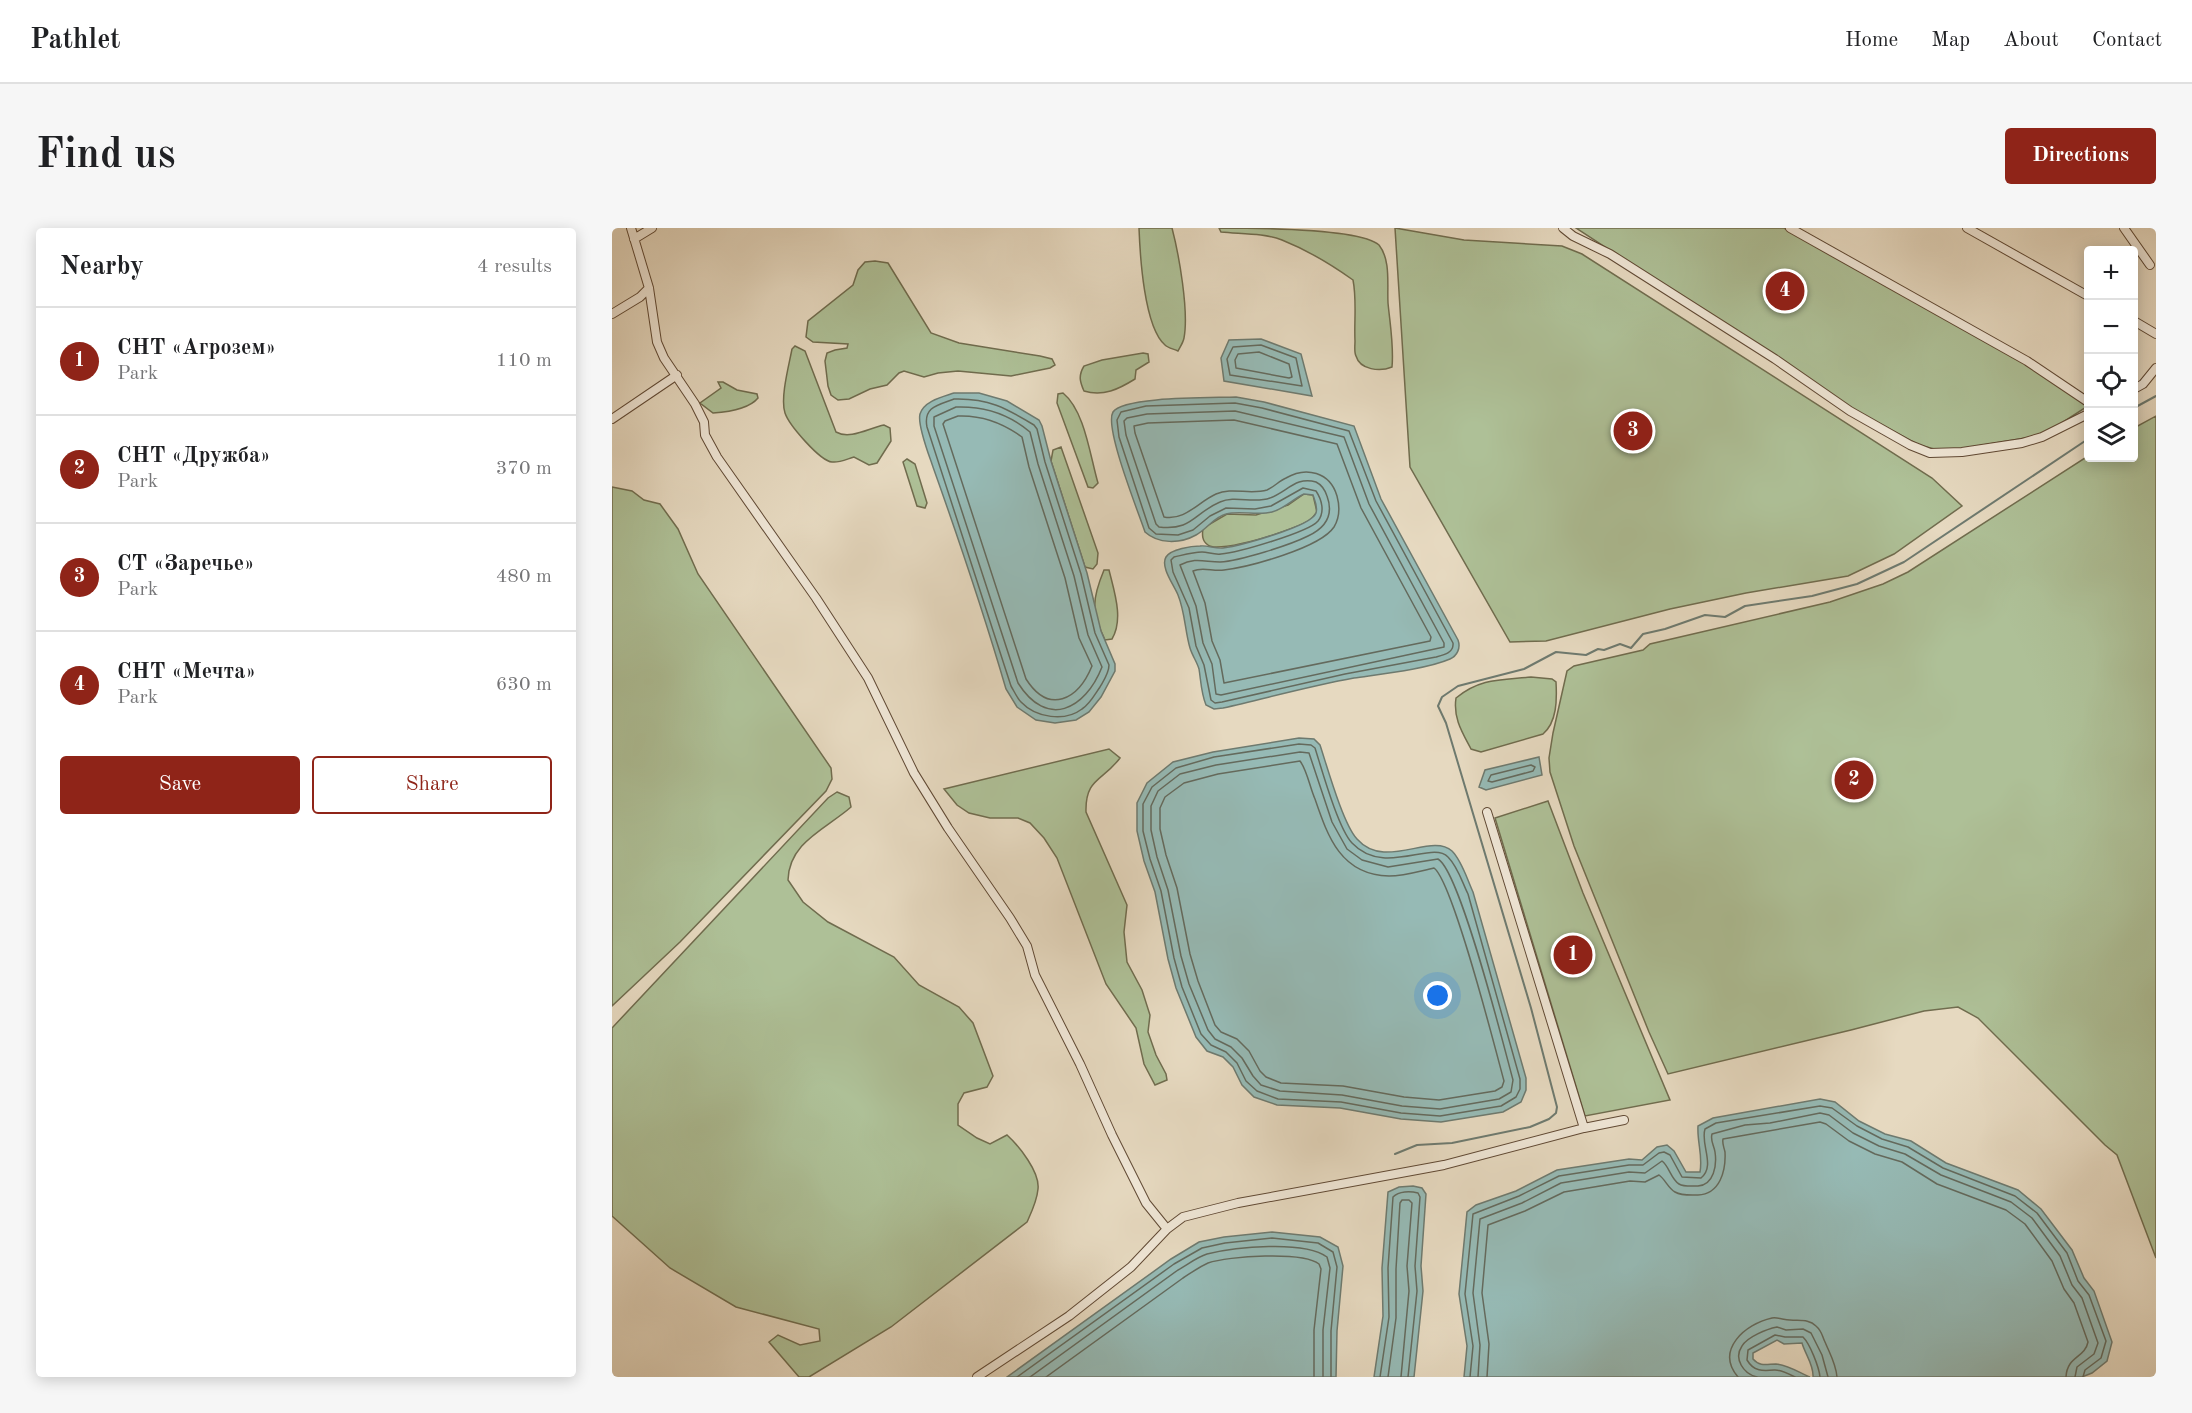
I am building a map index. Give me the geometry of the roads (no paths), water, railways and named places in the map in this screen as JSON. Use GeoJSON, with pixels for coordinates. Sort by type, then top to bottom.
{"type":"FeatureCollection","features":[{"type":"Feature","properties":{"kind":"street"},"geometry":{"type":"LineString","coordinates":[[631,228],[649,288],[657,342],[664,358],[695,404],[704,422],[705,435],[717,457],[816,598],[868,678],[914,773],[1027,946],[1035,975],[1146,1203],[1167,1229]]}},
{"type":"Feature","properties":{"kind":"street"},"geometry":{"type":"LineString","coordinates":[[634,239],[652,228]]}},
{"type":"Feature","properties":{"kind":"street"},"geometry":{"type":"LineString","coordinates":[[1563,228],[1573,236],[1619,260],[1775,359],[1850,411],[1910,445],[1930,453],[1962,452],[2022,443],[2042,437],[2084,416]]}},
{"type":"Feature","properties":{"kind":"street"},"geometry":{"type":"LineString","coordinates":[[1790,228],[2027,361],[2084,399]]}},
{"type":"Feature","properties":{"kind":"street"},"geometry":{"type":"LineString","coordinates":[[1967,228],[2084,294]]}},
{"type":"Feature","properties":{"kind":"street"},"geometry":{"type":"LineString","coordinates":[[2124,228],[2150,265]]}},
{"type":"Feature","properties":{"kind":"street"},"geometry":{"type":"LineString","coordinates":[[612,314],[640,297],[649,288]]}},
{"type":"Feature","properties":{"kind":"street"},"geometry":{"type":"LineString","coordinates":[[2138,324],[2156,334]]}},
{"type":"Feature","properties":{"kind":"street"},"geometry":{"type":"LineString","coordinates":[[2138,386],[2143,384],[2156,368]]}},
{"type":"Feature","properties":{"kind":"street"},"geometry":{"type":"LineString","coordinates":[[612,419],[677,375]]}},
{"type":"Feature","properties":{"kind":"street"},"geometry":{"type":"LineString","coordinates":[[1487,812],[1584,1128]]}},
{"type":"Feature","properties":{"kind":"street"},"geometry":{"type":"LineString","coordinates":[[977,1377],[1069,1316],[1131,1268],[1167,1229],[1183,1217],[1444,1165],[1584,1128],[1624,1120]]}},
{"type":"Feature","properties":{"kind":"water"},"geometry":{"type":"Polygon","coordinates":[[[1261,339],[1301,354],[1312,396],[1224,381],[1221,358],[1229,340],[1261,339]]]}},
{"type":"Feature","properties":{"kind":"water"},"geometry":{"type":"Polygon","coordinates":[[[954,393],[979,393],[1007,401],[1039,420],[1042,426],[1087,573],[1101,631],[1115,664],[1115,671],[1101,697],[1089,712],[1076,720],[1055,723],[1036,720],[1017,707],[1006,689],[920,425],[920,414],[925,406],[954,393]]]}},
{"type":"Feature","properties":{"kind":"water"},"geometry":{"type":"Polygon","coordinates":[[[1236,397],[1264,402],[1354,426],[1381,499],[1458,640],[1459,649],[1455,656],[1429,666],[1338,681],[1223,708],[1214,709],[1206,705],[1199,669],[1190,648],[1180,601],[1166,571],[1166,557],[1182,548],[1203,546],[1223,548],[1288,530],[1316,513],[1317,508],[1313,495],[1304,494],[1272,512],[1231,513],[1222,516],[1200,532],[1183,540],[1156,539],[1145,532],[1117,451],[1112,421],[1113,412],[1133,403],[1151,400],[1236,397]]]}},
{"type":"Feature","properties":{"kind":"water"},"geometry":{"type":"Polygon","coordinates":[[[1299,738],[1314,739],[1320,745],[1346,821],[1357,839],[1368,848],[1381,852],[1394,852],[1443,846],[1452,851],[1459,860],[1473,892],[1526,1078],[1526,1090],[1521,1102],[1503,1112],[1441,1122],[1401,1119],[1340,1108],[1277,1105],[1254,1097],[1242,1085],[1233,1067],[1223,1057],[1207,1051],[1196,1037],[1176,988],[1168,959],[1155,892],[1137,831],[1137,803],[1147,783],[1173,762],[1213,752],[1299,738]]]}},
{"type":"Feature","properties":{"kind":"water"},"geometry":{"type":"Polygon","coordinates":[[[1539,757],[1542,775],[1486,790],[1479,787],[1485,770],[1539,757]]]}},
{"type":"Feature","properties":{"kind":"water"},"geometry":{"type":"Polygon","coordinates":[[[1820,1099],[1835,1102],[1859,1121],[1885,1134],[1911,1141],[1946,1163],[2018,1190],[2041,1209],[2072,1250],[2084,1278],[2094,1291],[2112,1342],[2107,1361],[2092,1373],[2082,1377],[1813,1377],[1811,1364],[1802,1343],[1784,1344],[1777,1340],[1753,1353],[1753,1359],[1761,1364],[1785,1366],[1810,1377],[1464,1377],[1467,1346],[1459,1294],[1467,1212],[1476,1205],[1516,1191],[1557,1170],[1629,1159],[1642,1160],[1657,1147],[1667,1145],[1674,1151],[1686,1172],[1700,1172],[1698,1126],[1713,1118],[1820,1099]]]}},
{"type":"Feature","properties":{"kind":"water"},"geometry":{"type":"Polygon","coordinates":[[[1399,1187],[1422,1188],[1426,1194],[1421,1266],[1423,1291],[1414,1377],[1374,1377],[1383,1316],[1382,1268],[1388,1192],[1399,1187]]]}},
{"type":"Feature","properties":{"kind":"water"},"geometry":{"type":"Polygon","coordinates":[[[1272,1232],[1320,1237],[1338,1247],[1343,1266],[1337,1331],[1336,1377],[1007,1377],[1171,1259],[1199,1242],[1272,1232]]]}},
{"type":"Feature","properties":{"kind":"waterway"},"geometry":{"type":"LineString","coordinates":[[2138,406],[2156,396]]}},
{"type":"Feature","properties":{"kind":"waterway"},"geometry":{"type":"LineString","coordinates":[[1395,1154],[1417,1145],[1452,1143],[1530,1127],[1549,1119],[1556,1113],[1557,1107],[1531,1008],[1446,723],[1438,706],[1442,697],[1458,686],[1524,669],[1556,652],[1586,655],[1598,649],[1604,650],[1620,644],[1631,648],[1643,634],[1705,615],[1725,617],[1745,606],[1812,596],[1857,584],[1904,562],[2084,442]]}},
{"type":"Feature","properties":{"kind":"place","name":"СНТ «Мечта»"},"geometry":{"type":"Point","coordinates":[1785,291]}},
{"type":"Feature","properties":{"kind":"place","name":"СТ «Заречье»"},"geometry":{"type":"Point","coordinates":[1633,431]}},
{"type":"Feature","properties":{"kind":"place","name":"СНТ «Дружба»"},"geometry":{"type":"Point","coordinates":[1854,780]}},
{"type":"Feature","properties":{"kind":"place","name":"СНТ «Агрозем»"},"geometry":{"type":"Point","coordinates":[1573,955]}}]}
